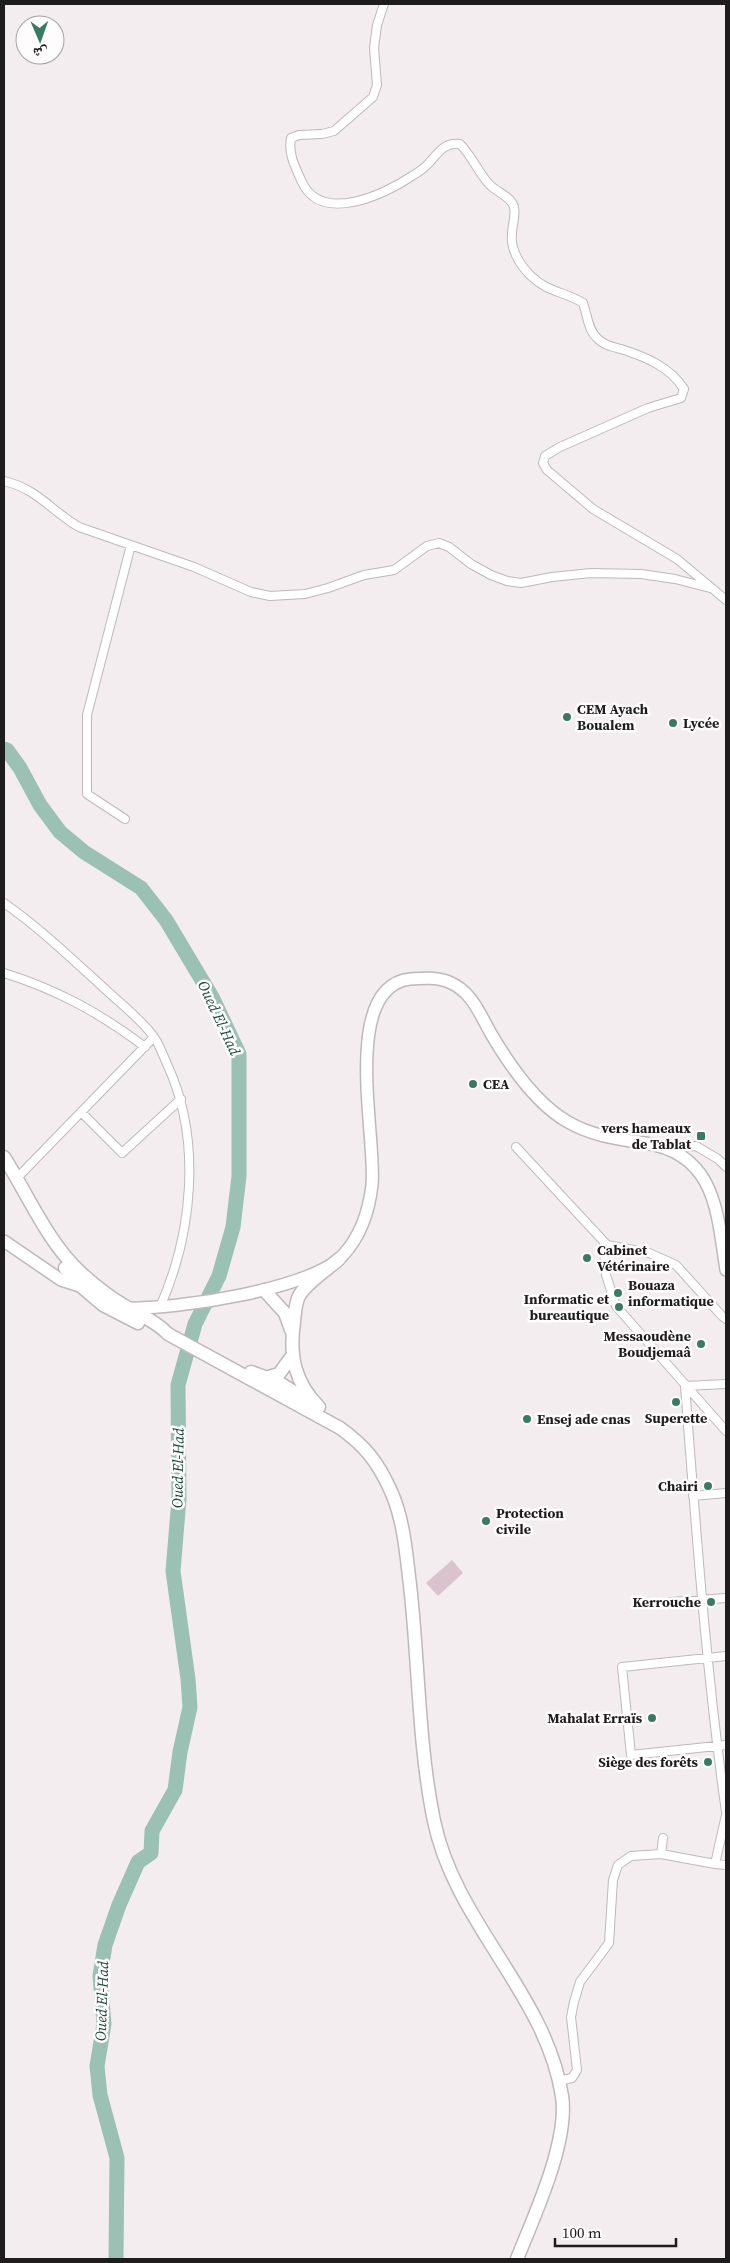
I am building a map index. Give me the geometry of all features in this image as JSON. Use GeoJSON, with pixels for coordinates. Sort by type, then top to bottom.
{"type":"FeatureCollection","features":[{"type":"Feature","properties":{"kind":"main road"},"geometry":{"type":"LineString","coordinates":[[340,1428],[300,1384],[292,1356],[292,1333],[300,1295],[339,1259],[353,1242],[362,1226],[369,1206],[372,1184],[367,1088],[369,1021],[375,1005],[382,994],[393,984],[404,980],[437,978],[448,981],[467,994],[478,1007],[490,1031],[513,1068],[544,1104],[558,1116],[584,1130],[605,1137],[667,1148],[684,1157],[700,1172],[711,1191],[723,1228],[726,1270]]}},
{"type":"Feature","properties":{"kind":"main road"},"geometry":{"type":"LineString","coordinates":[[4,1158],[68,1260],[100,1288],[127,1308],[158,1324],[168,1334]]}},
{"type":"Feature","properties":{"kind":"main road"},"geometry":{"type":"LineString","coordinates":[[4,1166],[50,1247],[83,1288],[103,1305],[144,1327],[168,1334],[340,1428],[361,1443],[373,1458],[391,1490],[404,1530],[425,1757],[434,1822],[459,1892],[539,2025],[562,2098],[561,2129],[550,2173],[517,2259]]}},
{"type":"Feature","properties":{"kind":"main road"},"geometry":{"type":"LineString","coordinates":[[4,1241],[61,1280],[83,1288],[100,1288]]}},
{"type":"Feature","properties":{"kind":"main road"},"geometry":{"type":"LineString","coordinates":[[127,1308],[160,1307],[264,1290],[302,1278],[339,1259]]}},
{"type":"Feature","properties":{"kind":"main road"},"geometry":{"type":"LineString","coordinates":[[264,1290],[285,1313],[292,1333]]}},
{"type":"Feature","properties":{"kind":"main road"},"geometry":{"type":"LineString","coordinates":[[158,1324],[163,1313],[180,1304]]}},
{"type":"Feature","properties":{"kind":"main road"},"geometry":{"type":"LineString","coordinates":[[246,1376],[269,1378],[283,1371],[292,1356]]}},
{"type":"Feature","properties":{"kind":"main road"},"geometry":{"type":"LineString","coordinates":[[224,1364],[269,1378],[319,1407]]}},
{"type":"Feature","properties":{"kind":"street"},"geometry":{"type":"LineString","coordinates":[[384,4],[377,26],[374,48],[377,85],[373,97],[334,131],[322,134],[299,135],[291,138],[289,148],[305,190],[317,199],[332,204],[350,203],[385,192],[426,166],[443,147],[452,143],[460,144],[490,185],[508,199],[514,207],[511,237],[516,256],[529,274],[543,286],[556,293],[575,298],[583,303],[591,330],[597,339],[607,345],[644,357],[658,364],[678,378],[684,390],[681,398],[648,408],[560,447],[545,456],[542,463],[593,509],[677,559],[726,600]]}},
{"type":"Feature","properties":{"kind":"street"},"geometry":{"type":"LineString","coordinates":[[4,481],[18,484],[46,501],[67,520],[79,527],[194,567],[251,592],[270,596],[305,594],[364,576],[394,570],[405,564],[427,546],[438,543],[449,547],[471,564],[507,581],[521,583],[552,577],[591,573],[641,574],[675,579],[712,588]]}},
{"type":"Feature","properties":{"kind":"street"},"geometry":{"type":"LineString","coordinates":[[125,819],[87,794],[85,756],[87,715],[132,545]]}},
{"type":"Feature","properties":{"kind":"street"},"geometry":{"type":"LineString","coordinates":[[4,903],[64,950],[133,1014],[154,1037],[182,1099],[188,1137],[188,1188],[178,1256],[170,1285],[160,1307]]}},
{"type":"Feature","properties":{"kind":"street"},"geometry":{"type":"LineString","coordinates":[[4,973],[37,984],[74,1000],[118,1026],[145,1047]]}},
{"type":"Feature","properties":{"kind":"street"},"geometry":{"type":"LineString","coordinates":[[17,1178],[154,1037]]}},
{"type":"Feature","properties":{"kind":"street"},"geometry":{"type":"LineString","coordinates":[[82,1113],[122,1153],[182,1099]]}},
{"type":"Feature","properties":{"kind":"street"},"geometry":{"type":"LineString","coordinates":[[667,1148],[696,1146],[718,1158],[726,1167]]}},
{"type":"Feature","properties":{"kind":"street"},"geometry":{"type":"LineString","coordinates":[[516,1147],[607,1245],[649,1252],[676,1265],[726,1319]]}},
{"type":"Feature","properties":{"kind":"street"},"geometry":{"type":"LineString","coordinates":[[607,1245],[605,1268],[616,1306],[726,1431]]}},
{"type":"Feature","properties":{"kind":"street"},"geometry":{"type":"LineString","coordinates":[[685,1386],[726,1384]]}},
{"type":"Feature","properties":{"kind":"street"},"geometry":{"type":"LineString","coordinates":[[685,1386],[702,1600],[726,1814],[715,1864]]}},
{"type":"Feature","properties":{"kind":"street"},"geometry":{"type":"LineString","coordinates":[[693,1496],[726,1493]]}},
{"type":"Feature","properties":{"kind":"street"},"geometry":{"type":"LineString","coordinates":[[671,1602],[726,1598]]}},
{"type":"Feature","properties":{"kind":"street"},"geometry":{"type":"LineString","coordinates":[[726,1656],[622,1667],[631,1755],[726,1745]]}},
{"type":"Feature","properties":{"kind":"street"},"geometry":{"type":"LineString","coordinates":[[661,1854],[662,1838]]}},
{"type":"Feature","properties":{"kind":"street"},"geometry":{"type":"LineString","coordinates":[[558,2081],[572,2078],[577,2070],[571,2017],[580,1982],[609,1944],[613,1880],[618,1865],[631,1856],[661,1854],[726,1865]]}},
{"type":"Feature","properties":{"kind":"shaded area"},"geometry":{"type":"Polygon","coordinates":[[[452,1560],[463,1573],[438,1596],[426,1583],[452,1560]]]}},
{"type":"Feature","properties":{"kind":"waterway","name":"Oued El-Had"},"geometry":{"type":"LineString","coordinates":[[4,749],[7,750],[20,768],[40,805],[60,832],[84,852],[141,888],[166,920],[212,997],[239,1054],[239,1176],[233,1227],[219,1276],[195,1324],[178,1385],[179,1499],[173,1571],[190,1707],[180,1752],[175,1790],[152,1831],[151,1853],[138,1862],[119,1905],[105,1945],[100,1976],[104,2024],[97,2066],[100,2095],[117,2158],[116,2259]]}},
{"type":"Feature","properties":{"kind":"place","name":"CEM Ayach Boualem"},"geometry":{"type":"Point","coordinates":[567,717]}},
{"type":"Feature","properties":{"kind":"place","name":"Lycée"},"geometry":{"type":"Point","coordinates":[673,723]}},
{"type":"Feature","properties":{"kind":"place","name":"CEA"},"geometry":{"type":"Point","coordinates":[473,1084]}},
{"type":"Feature","properties":{"kind":"place","name":"vers hameaux de Tablat"},"geometry":{"type":"Point","coordinates":[701,1136]}},
{"type":"Feature","properties":{"kind":"place","name":"Cabinet Vétérinaire"},"geometry":{"type":"Point","coordinates":[587,1258]}},
{"type":"Feature","properties":{"kind":"place","name":"Bouaza informatique"},"geometry":{"type":"Point","coordinates":[618,1293]}},
{"type":"Feature","properties":{"kind":"place","name":"Informatic et bureautique"},"geometry":{"type":"Point","coordinates":[619,1307]}},
{"type":"Feature","properties":{"kind":"place","name":"Messaoudène Boudjemaâ"},"geometry":{"type":"Point","coordinates":[701,1344]}},
{"type":"Feature","properties":{"kind":"place","name":"Superette"},"geometry":{"type":"Point","coordinates":[676,1402]}},
{"type":"Feature","properties":{"kind":"place","name":"Ensej ade cnas"},"geometry":{"type":"Point","coordinates":[527,1419]}},
{"type":"Feature","properties":{"kind":"place","name":"Chairi"},"geometry":{"type":"Point","coordinates":[708,1486]}},
{"type":"Feature","properties":{"kind":"place","name":"Protection civile"},"geometry":{"type":"Point","coordinates":[486,1521]}},
{"type":"Feature","properties":{"kind":"place","name":"Kerrouche"},"geometry":{"type":"Point","coordinates":[711,1602]}},
{"type":"Feature","properties":{"kind":"place","name":"Mahalat Erraïs"},"geometry":{"type":"Point","coordinates":[652,1718]}},
{"type":"Feature","properties":{"kind":"place","name":"Siège des forêts"},"geometry":{"type":"Point","coordinates":[708,1762]}}]}
